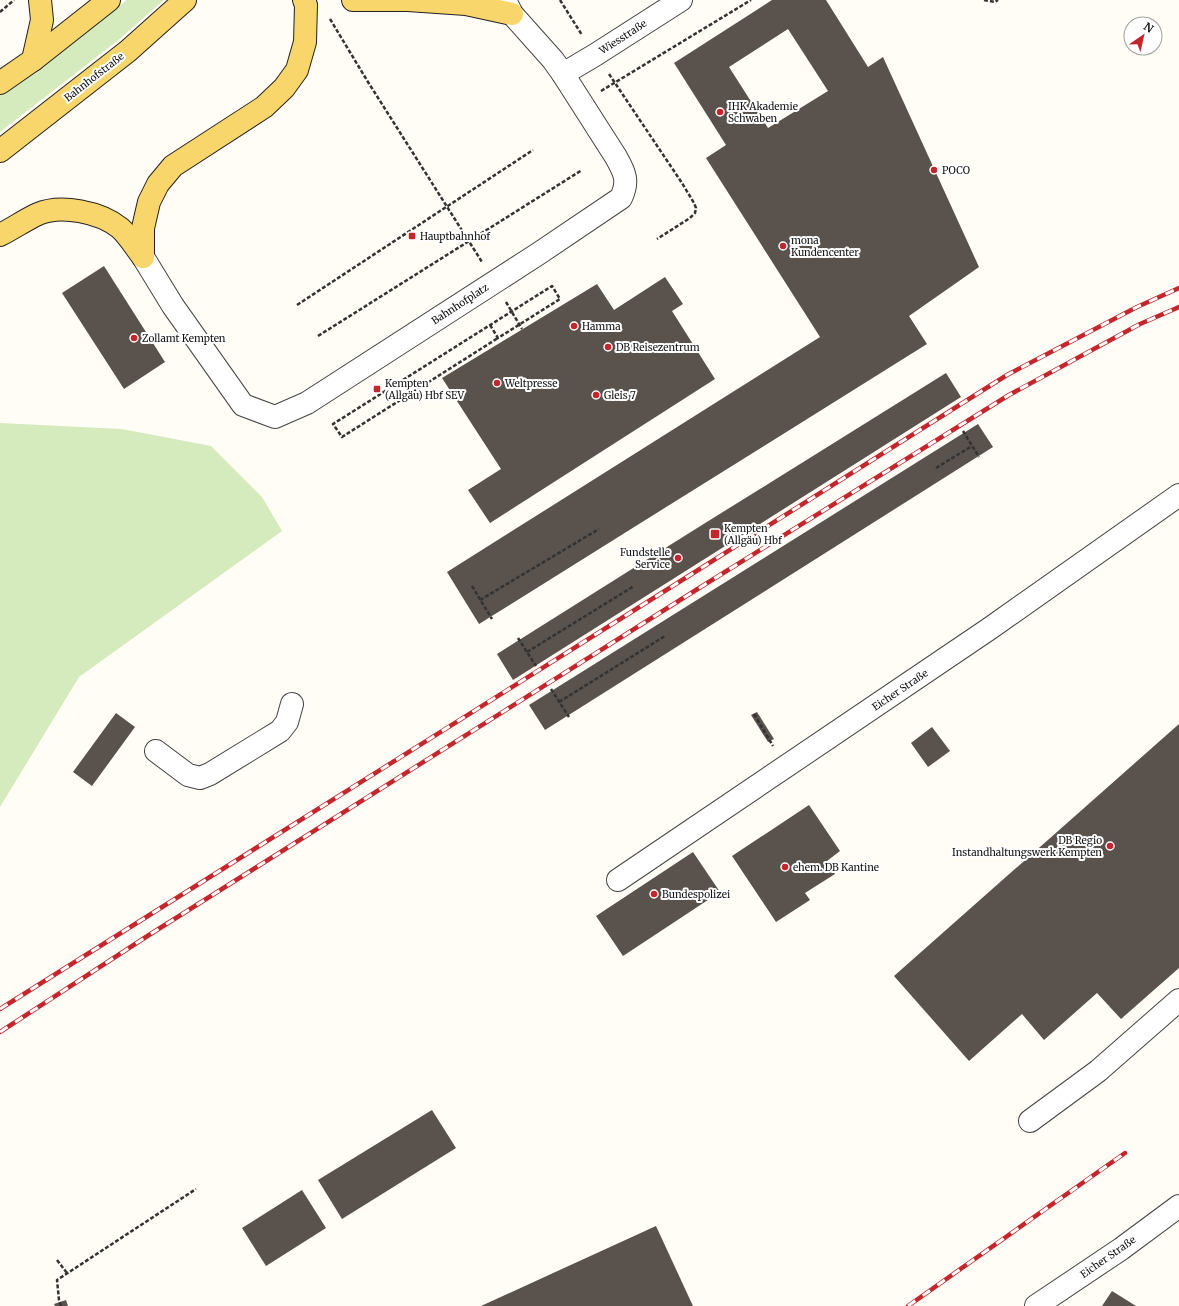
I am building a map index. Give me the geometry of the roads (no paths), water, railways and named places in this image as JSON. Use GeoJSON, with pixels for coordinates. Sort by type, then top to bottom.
{"type":"FeatureCollection","features":[{"type":"Feature","properties":{"kind":"main road"},"geometry":{"type":"LineString","coordinates":[[33,60],[42,20],[40,0]]}},
{"type":"Feature","properties":{"kind":"main road"},"geometry":{"type":"LineString","coordinates":[[0,83],[33,60],[109,0]]}},
{"type":"Feature","properties":{"kind":"main road","name":"Bahnhofstraße"},"geometry":{"type":"LineString","coordinates":[[0,151],[128,51],[185,0]]}},
{"type":"Feature","properties":{"kind":"main road"},"geometry":{"type":"LineString","coordinates":[[143,257],[143,228],[149,202],[158,184],[173,166],[264,107],[284,88],[297,70],[305,42],[306,5],[304,0]]}},
{"type":"Feature","properties":{"kind":"main road"},"geometry":{"type":"LineString","coordinates":[[353,0],[408,0],[508,7]]}},
{"type":"Feature","properties":{"kind":"main road"},"geometry":{"type":"LineString","coordinates":[[0,236],[38,214],[61,209],[82,212],[106,220],[120,228],[143,257]]}},
{"type":"Feature","properties":{"kind":"street","name":"Wiesstraße"},"geometry":{"type":"LineString","coordinates":[[563,74],[682,0]]}},
{"type":"Feature","properties":{"kind":"street","name":"Bahnhofplatz"},"geometry":{"type":"LineString","coordinates":[[143,257],[177,312],[243,405],[275,417],[307,403],[495,282],[621,198],[626,183],[624,171],[616,157],[582,102],[553,60],[508,7]]}},
{"type":"Feature","properties":{"kind":"street","name":"Eicher Straße"},"geometry":{"type":"LineString","coordinates":[[618,880],[989,629],[1179,495]]}},
{"type":"Feature","properties":{"kind":"street"},"geometry":{"type":"LineString","coordinates":[[156,751],[188,774],[200,778],[210,774],[280,731],[287,722],[292,704]]}},
{"type":"Feature","properties":{"kind":"street"},"geometry":{"type":"LineString","coordinates":[[1030,1121],[1098,1071],[1179,1000]]}},
{"type":"Feature","properties":{"kind":"street","name":"Eicher Straße"},"geometry":{"type":"LineString","coordinates":[[1036,1306],[1120,1249],[1179,1206]]}},
{"type":"Feature","properties":{"kind":"railway"},"geometry":{"type":"LineString","coordinates":[[0,1009],[1007,375],[1137,307],[1179,288]]}},
{"type":"Feature","properties":{"kind":"railway"},"geometry":{"type":"LineString","coordinates":[[0,1032],[149,935],[696,590],[1009,395],[1140,324],[1179,307]]}},
{"type":"Feature","properties":{"kind":"railway"},"geometry":{"type":"LineString","coordinates":[[908,1306],[1125,1153]]}},
{"type":"Feature","properties":{"kind":"place","name":"IHK Akademie Schwaben"},"geometry":{"type":"Point","coordinates":[720,112]}},
{"type":"Feature","properties":{"kind":"place","name":"POCO"},"geometry":{"type":"Point","coordinates":[934,170]}},
{"type":"Feature","properties":{"kind":"place","name":"Hauptbahnhof"},"geometry":{"type":"Point","coordinates":[412,236]}},
{"type":"Feature","properties":{"kind":"place","name":"mona Kundencenter"},"geometry":{"type":"Point","coordinates":[783,246]}},
{"type":"Feature","properties":{"kind":"place","name":"Hamma"},"geometry":{"type":"Point","coordinates":[574,326]}},
{"type":"Feature","properties":{"kind":"place","name":"Zollamt Kempten"},"geometry":{"type":"Point","coordinates":[134,338]}},
{"type":"Feature","properties":{"kind":"place","name":"DB Reisezentrum"},"geometry":{"type":"Point","coordinates":[608,347]}},
{"type":"Feature","properties":{"kind":"place","name":"Weltpresse"},"geometry":{"type":"Point","coordinates":[497,383]}},
{"type":"Feature","properties":{"kind":"place","name":"Kempten (Allgäu) Hbf SEV"},"geometry":{"type":"Point","coordinates":[377,389]}},
{"type":"Feature","properties":{"kind":"place","name":"Gleis 7"},"geometry":{"type":"Point","coordinates":[596,395]}},
{"type":"Feature","properties":{"kind":"place","name":"Kempten (Allgäu) Hbf"},"geometry":{"type":"Point","coordinates":[715,534]}},
{"type":"Feature","properties":{"kind":"place","name":"Fundstelle Service"},"geometry":{"type":"Point","coordinates":[678,558]}},
{"type":"Feature","properties":{"kind":"place","name":"DB Regio Instandhaltungswerk Kempten"},"geometry":{"type":"Point","coordinates":[1110,846]}},
{"type":"Feature","properties":{"kind":"place","name":"ehem. DB Kantine"},"geometry":{"type":"Point","coordinates":[785,867]}},
{"type":"Feature","properties":{"kind":"place","name":"Bundespolizei"},"geometry":{"type":"Point","coordinates":[654,894]}}]}
